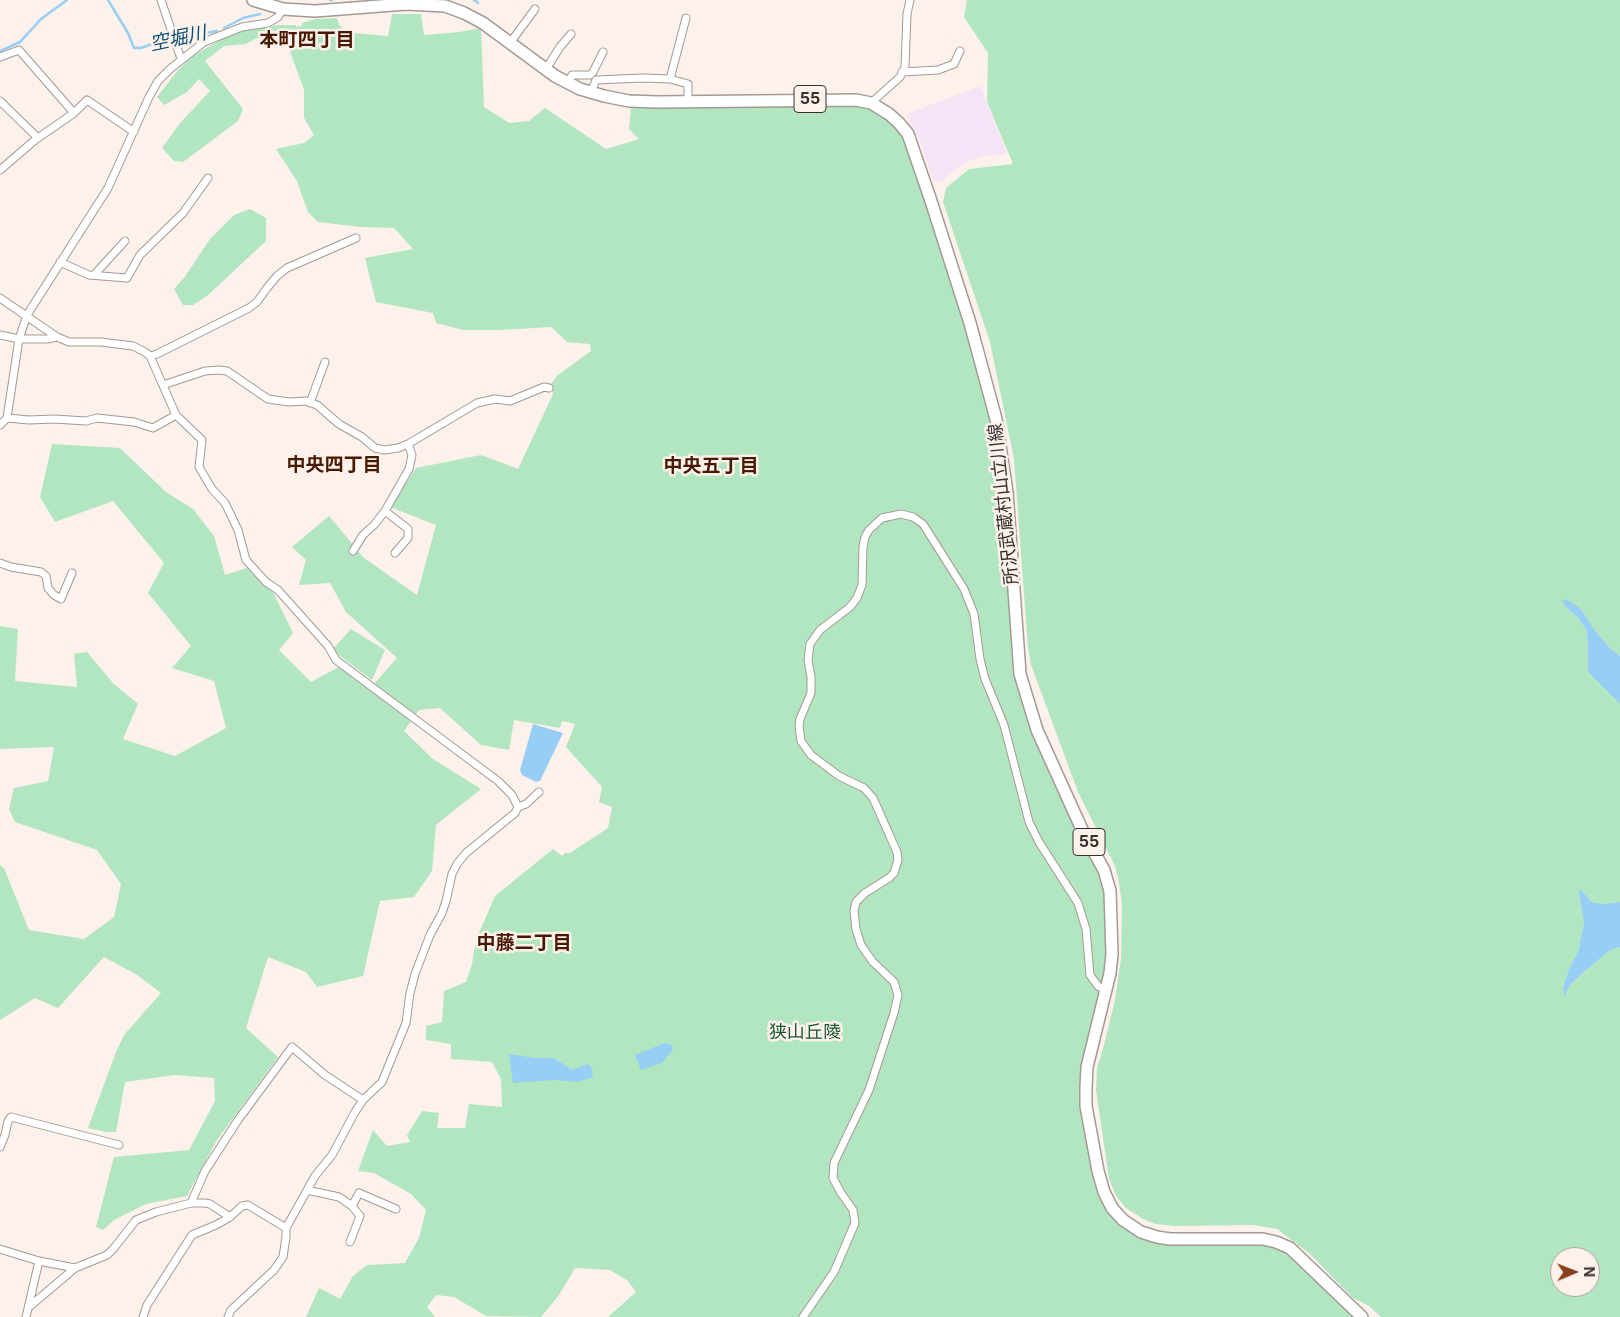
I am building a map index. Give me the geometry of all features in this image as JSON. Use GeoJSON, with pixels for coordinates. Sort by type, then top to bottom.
{"type":"FeatureCollection","features":[{"type":"Feature","properties":{"kind":"main road","name":"所沢武蔵村山立川線"},"geometry":{"type":"LineString","coordinates":[[253,0],[283,9],[316,12],[366,4],[445,6],[476,20],[568,83],[591,92],[630,101],[856,100],[871,103],[889,114],[908,134],[970,323],[993,409],[1007,492],[1020,674],[1037,730],[1084,834],[1104,870],[1110,891],[1112,954],[1107,991],[1087,1067],[1086,1088],[1086,1106],[1104,1192],[1112,1208],[1123,1220],[1142,1232],[1157,1237],[1170,1239],[1263,1239],[1290,1248],[1362,1317]]}},
{"type":"Feature","properties":{"kind":"street"},"geometry":{"type":"LineString","coordinates":[[161,0],[181,59]]}},
{"type":"Feature","properties":{"kind":"street"},"geometry":{"type":"LineString","coordinates":[[871,103],[900,77],[905,67],[907,14],[910,0]]}},
{"type":"Feature","properties":{"kind":"street"},"geometry":{"type":"LineString","coordinates":[[0,425],[7,418],[19,339],[28,315],[108,188],[158,81],[181,59],[204,42],[242,27],[268,23],[278,17],[283,9]]}},
{"type":"Feature","properties":{"kind":"street"},"geometry":{"type":"LineString","coordinates":[[510,43],[535,9]]}},
{"type":"Feature","properties":{"kind":"street"},"geometry":{"type":"LineString","coordinates":[[670,79],[686,18]]}},
{"type":"Feature","properties":{"kind":"street"},"geometry":{"type":"LineString","coordinates":[[546,69],[571,34]]}},
{"type":"Feature","properties":{"kind":"street"},"geometry":{"type":"LineString","coordinates":[[0,57],[19,50],[74,112]]}},
{"type":"Feature","properties":{"kind":"street"},"geometry":{"type":"LineString","coordinates":[[902,72],[938,70],[954,64],[960,51]]}},
{"type":"Feature","properties":{"kind":"street"},"geometry":{"type":"LineString","coordinates":[[568,83],[572,75],[590,75],[603,52]]}},
{"type":"Feature","properties":{"kind":"street"},"geometry":{"type":"LineString","coordinates":[[591,92],[596,80],[670,79],[688,84],[688,101]]}},
{"type":"Feature","properties":{"kind":"street"},"geometry":{"type":"LineString","coordinates":[[0,170],[38,138],[74,112],[86,100],[134,132]]}},
{"type":"Feature","properties":{"kind":"street"},"geometry":{"type":"LineString","coordinates":[[0,101],[38,138]]}},
{"type":"Feature","properties":{"kind":"street"},"geometry":{"type":"LineString","coordinates":[[60,262],[94,275],[127,278],[140,255],[183,213],[208,178]]}},
{"type":"Feature","properties":{"kind":"street"},"geometry":{"type":"LineString","coordinates":[[150,356],[158,354],[249,308],[258,302],[277,276],[287,268],[356,238]]}},
{"type":"Feature","properties":{"kind":"street"},"geometry":{"type":"LineString","coordinates":[[94,275],[124,241]]}},
{"type":"Feature","properties":{"kind":"street"},"geometry":{"type":"LineString","coordinates":[[0,298],[69,342],[101,342],[133,346],[150,356],[176,415],[202,440],[199,466],[212,490],[225,503],[238,530],[246,560],[266,582],[284,596],[328,646],[336,660],[498,781],[512,796],[518,807]]}},
{"type":"Feature","properties":{"kind":"street"},"geometry":{"type":"LineString","coordinates":[[0,335],[19,339],[47,339],[57,336]]}},
{"type":"Feature","properties":{"kind":"street"},"geometry":{"type":"LineString","coordinates":[[310,403],[324,362]]}},
{"type":"Feature","properties":{"kind":"street"},"geometry":{"type":"LineString","coordinates":[[163,385],[205,370],[219,370],[235,376],[268,399],[289,402],[306,401],[317,405],[339,424],[379,450],[398,448],[408,444],[477,403],[495,400],[510,401],[544,387],[549,388]]}},
{"type":"Feature","properties":{"kind":"street"},"geometry":{"type":"LineString","coordinates":[[7,418],[86,421],[97,418],[134,422],[152,428],[176,415]]}},
{"type":"Feature","properties":{"kind":"street"},"geometry":{"type":"LineString","coordinates":[[353,551],[363,535],[385,511],[409,469],[412,455],[408,444]]}},
{"type":"Feature","properties":{"kind":"street"},"geometry":{"type":"LineString","coordinates":[[385,511],[408,529],[408,538],[395,553]]}},
{"type":"Feature","properties":{"kind":"street"},"geometry":{"type":"LineString","coordinates":[[803,1317],[834,1272],[855,1224],[853,1210],[834,1178],[834,1163],[869,1090],[898,995],[894,982],[873,962],[861,945],[856,929],[854,911],[856,902],[864,893],[894,873],[898,860],[897,852],[873,798],[864,788],[839,776],[811,755],[801,741],[799,726],[811,693],[808,660],[810,644],[816,634],[850,607],[857,598],[862,580],[865,537],[869,530],[882,518],[901,514],[913,517],[923,524],[964,589],[974,614],[983,669],[1004,724],[1029,822],[1039,842],[1078,903],[1086,929],[1090,975],[1098,986],[1107,991]]}},
{"type":"Feature","properties":{"kind":"street"},"geometry":{"type":"LineString","coordinates":[[0,563],[11,567],[41,572],[46,576],[48,588],[61,599],[72,573]]}},
{"type":"Feature","properties":{"kind":"street"},"geometry":{"type":"LineString","coordinates":[[228,1317],[231,1310],[274,1270],[283,1258],[286,1228],[307,1190],[315,1176],[332,1155],[363,1100],[382,1082],[406,1023],[412,985],[430,935],[442,913],[452,874],[457,864],[466,853],[515,813],[518,807],[526,804],[539,792]]}},
{"type":"Feature","properties":{"kind":"street"},"geometry":{"type":"LineString","coordinates":[[191,1203],[206,1170],[238,1120],[292,1047],[325,1075],[363,1100]]}},
{"type":"Feature","properties":{"kind":"street"},"geometry":{"type":"LineString","coordinates":[[0,1146],[11,1117],[119,1145]]}},
{"type":"Feature","properties":{"kind":"street"},"geometry":{"type":"LineString","coordinates":[[307,1190],[339,1197],[352,1206],[360,1216],[350,1242]]}},
{"type":"Feature","properties":{"kind":"street"},"geometry":{"type":"LineString","coordinates":[[352,1206],[359,1193],[396,1209]]}},
{"type":"Feature","properties":{"kind":"street"},"geometry":{"type":"LineString","coordinates":[[29,1307],[75,1268],[107,1255],[136,1220],[156,1212],[191,1203],[210,1204],[230,1217]]}},
{"type":"Feature","properties":{"kind":"street"},"geometry":{"type":"LineString","coordinates":[[143,1317],[147,1305],[192,1235],[230,1217],[242,1206],[248,1205],[286,1228]]}},
{"type":"Feature","properties":{"kind":"street"},"geometry":{"type":"LineString","coordinates":[[0,1249],[40,1261],[75,1268]]}},
{"type":"Feature","properties":{"kind":"street"},"geometry":{"type":"LineString","coordinates":[[26,1317],[40,1261]]}},
{"type":"Feature","properties":{"kind":"shaded area"},"geometry":{"type":"Polygon","coordinates":[[[980,86],[1007,154],[982,156],[965,163],[940,182],[933,180],[920,140],[906,114],[980,86]]]}},
{"type":"Feature","properties":{"kind":"green space"},"geometry":{"type":"Polygon","coordinates":[[[967,0],[1620,0],[1620,656],[1610,648],[1594,629],[1581,609],[1566,607],[1579,619],[1587,631],[1588,662],[1620,704],[1620,902],[1604,904],[1592,902],[1582,891],[1578,891],[1584,923],[1578,952],[1569,968],[1563,988],[1564,996],[1570,985],[1584,972],[1609,951],[1620,947],[1620,1317],[1381,1317],[1369,1306],[1353,1298],[1310,1254],[1277,1229],[1253,1225],[1174,1226],[1155,1224],[1126,1208],[1116,1196],[1109,1179],[1096,1090],[1097,1068],[1115,1000],[1121,958],[1122,905],[1119,883],[1115,866],[1078,792],[1031,665],[1028,648],[1014,459],[990,342],[943,202],[946,188],[969,169],[1013,164],[987,102],[988,53],[964,17],[967,0]]]}},
{"type":"Feature","properties":{"kind":"green space","name":"狭山丘陵"},"geometry":{"type":"Polygon","coordinates":[[[392,14],[421,14],[424,35],[481,28],[484,107],[509,123],[529,121],[545,108],[606,149],[639,139],[629,129],[631,108],[629,101],[871,103],[908,134],[996,419],[1020,674],[1037,730],[1104,870],[1112,954],[1086,1088],[1104,1192],[1141,1232],[1276,1242],[1362,1317],[608,1317],[636,1292],[628,1281],[610,1270],[575,1268],[559,1295],[541,1317],[486,1316],[454,1297],[436,1295],[427,1307],[435,1317],[306,1317],[319,1288],[340,1299],[353,1276],[367,1265],[405,1263],[419,1238],[426,1210],[411,1194],[374,1173],[358,1171],[373,1130],[387,1146],[410,1142],[407,1135],[422,1111],[439,1113],[437,1128],[465,1128],[469,1104],[502,1107],[501,1079],[492,1062],[451,1059],[451,1044],[426,1040],[426,1026],[442,1022],[444,991],[466,982],[472,964],[476,940],[495,896],[553,849],[562,856],[565,853],[570,853],[608,828],[612,807],[599,802],[602,787],[566,747],[575,724],[562,721],[560,728],[514,720],[509,750],[481,745],[440,708],[419,710],[404,731],[433,759],[481,789],[436,825],[432,871],[414,897],[380,901],[363,976],[317,987],[306,972],[268,957],[246,1028],[278,1057],[217,1140],[187,1196],[146,1204],[114,1220],[103,1230],[96,1227],[114,1157],[189,1150],[215,1101],[214,1078],[175,1075],[125,1082],[116,1132],[88,1128],[124,1035],[161,993],[137,975],[104,957],[58,1008],[35,998],[0,1020],[0,865],[4,868],[29,930],[84,939],[114,917],[121,884],[97,850],[15,822],[9,809],[14,788],[48,781],[54,747],[0,749],[0,626],[18,629],[15,681],[77,687],[74,654],[87,652],[113,683],[138,704],[123,739],[175,756],[226,728],[214,681],[172,668],[191,646],[148,593],[164,563],[113,501],[55,522],[40,497],[52,444],[120,448],[166,492],[193,509],[214,536],[225,575],[250,567],[274,594],[293,633],[279,650],[311,682],[339,667],[373,685],[397,658],[346,612],[330,583],[299,585],[306,560],[292,547],[329,516],[364,558],[417,595],[436,525],[390,507],[416,468],[481,455],[518,469],[553,394],[550,385],[558,375],[591,351],[590,344],[567,342],[551,327],[463,330],[436,323],[433,313],[376,302],[365,258],[413,249],[394,228],[361,227],[318,222],[308,212],[297,181],[276,149],[304,143],[314,135],[304,118],[304,90],[287,43],[278,31],[270,32],[245,44],[224,46],[205,61],[243,109],[238,121],[183,162],[174,161],[162,148],[180,123],[210,91],[199,79],[187,92],[164,105],[157,97],[178,70],[194,55],[226,37],[244,30],[280,25],[296,25],[296,27],[316,19],[337,18],[339,25],[353,33],[388,36],[392,14]]]}},
{"type":"Feature","properties":{"kind":"green space"},"geometry":{"type":"Polygon","coordinates":[[[250,209],[266,218],[266,241],[208,295],[193,305],[183,305],[174,289],[184,278],[210,239],[234,215],[250,209]]]}},
{"type":"Feature","properties":{"kind":"green space"},"geometry":{"type":"Polygon","coordinates":[[[351,629],[385,650],[372,680],[332,650],[351,629]]]}},
{"type":"Feature","properties":{"kind":"water"},"geometry":{"type":"Polygon","coordinates":[[[1561,599],[1569,601],[1581,609],[1594,629],[1610,648],[1620,656],[1620,704],[1588,672],[1587,631],[1561,599]]]}},
{"type":"Feature","properties":{"kind":"water"},"geometry":{"type":"Polygon","coordinates":[[[533,724],[563,733],[540,781],[536,782],[522,775],[520,770],[533,724]]]}},
{"type":"Feature","properties":{"kind":"water"},"geometry":{"type":"Polygon","coordinates":[[[1578,890],[1582,891],[1592,902],[1604,904],[1620,902],[1620,947],[1609,951],[1584,972],[1570,985],[1564,997],[1563,988],[1569,968],[1578,952],[1584,923],[1578,890]]]}},
{"type":"Feature","properties":{"kind":"water"},"geometry":{"type":"Polygon","coordinates":[[[665,1043],[671,1044],[673,1050],[662,1063],[641,1070],[635,1055],[665,1043]]]}},
{"type":"Feature","properties":{"kind":"water"},"geometry":{"type":"Polygon","coordinates":[[[509,1054],[535,1058],[554,1058],[572,1070],[588,1064],[592,1070],[593,1077],[578,1082],[556,1080],[513,1083],[509,1054]]]}},
{"type":"Feature","properties":{"kind":"waterway","name":"空堀川"},"geometry":{"type":"LineString","coordinates":[[0,51],[20,42],[41,19],[67,0]]}},
{"type":"Feature","properties":{"kind":"waterway","name":"空堀川"},"geometry":{"type":"LineString","coordinates":[[108,0],[128,33],[134,48],[217,31]]}},
{"type":"Feature","properties":{"kind":"waterway","name":"空堀川"},"geometry":{"type":"LineString","coordinates":[[474,0],[478,3]]}},
{"type":"Feature","properties":{"kind":"waterway","name":"空堀川"},"geometry":{"type":"LineString","coordinates":[[224,28],[243,18],[260,14]]}},
{"type":"Feature","properties":{"kind":"district","name":"本町四丁目"},"geometry":{"type":"Point","coordinates":[307,40]}},
{"type":"Feature","properties":{"kind":"district","name":"中央四丁目"},"geometry":{"type":"Point","coordinates":[334,465]}},
{"type":"Feature","properties":{"kind":"district","name":"中央五丁目"},"geometry":{"type":"Point","coordinates":[711,466]}},
{"type":"Feature","properties":{"kind":"district","name":"中藤二丁目"},"geometry":{"type":"Point","coordinates":[524,943]}}]}
